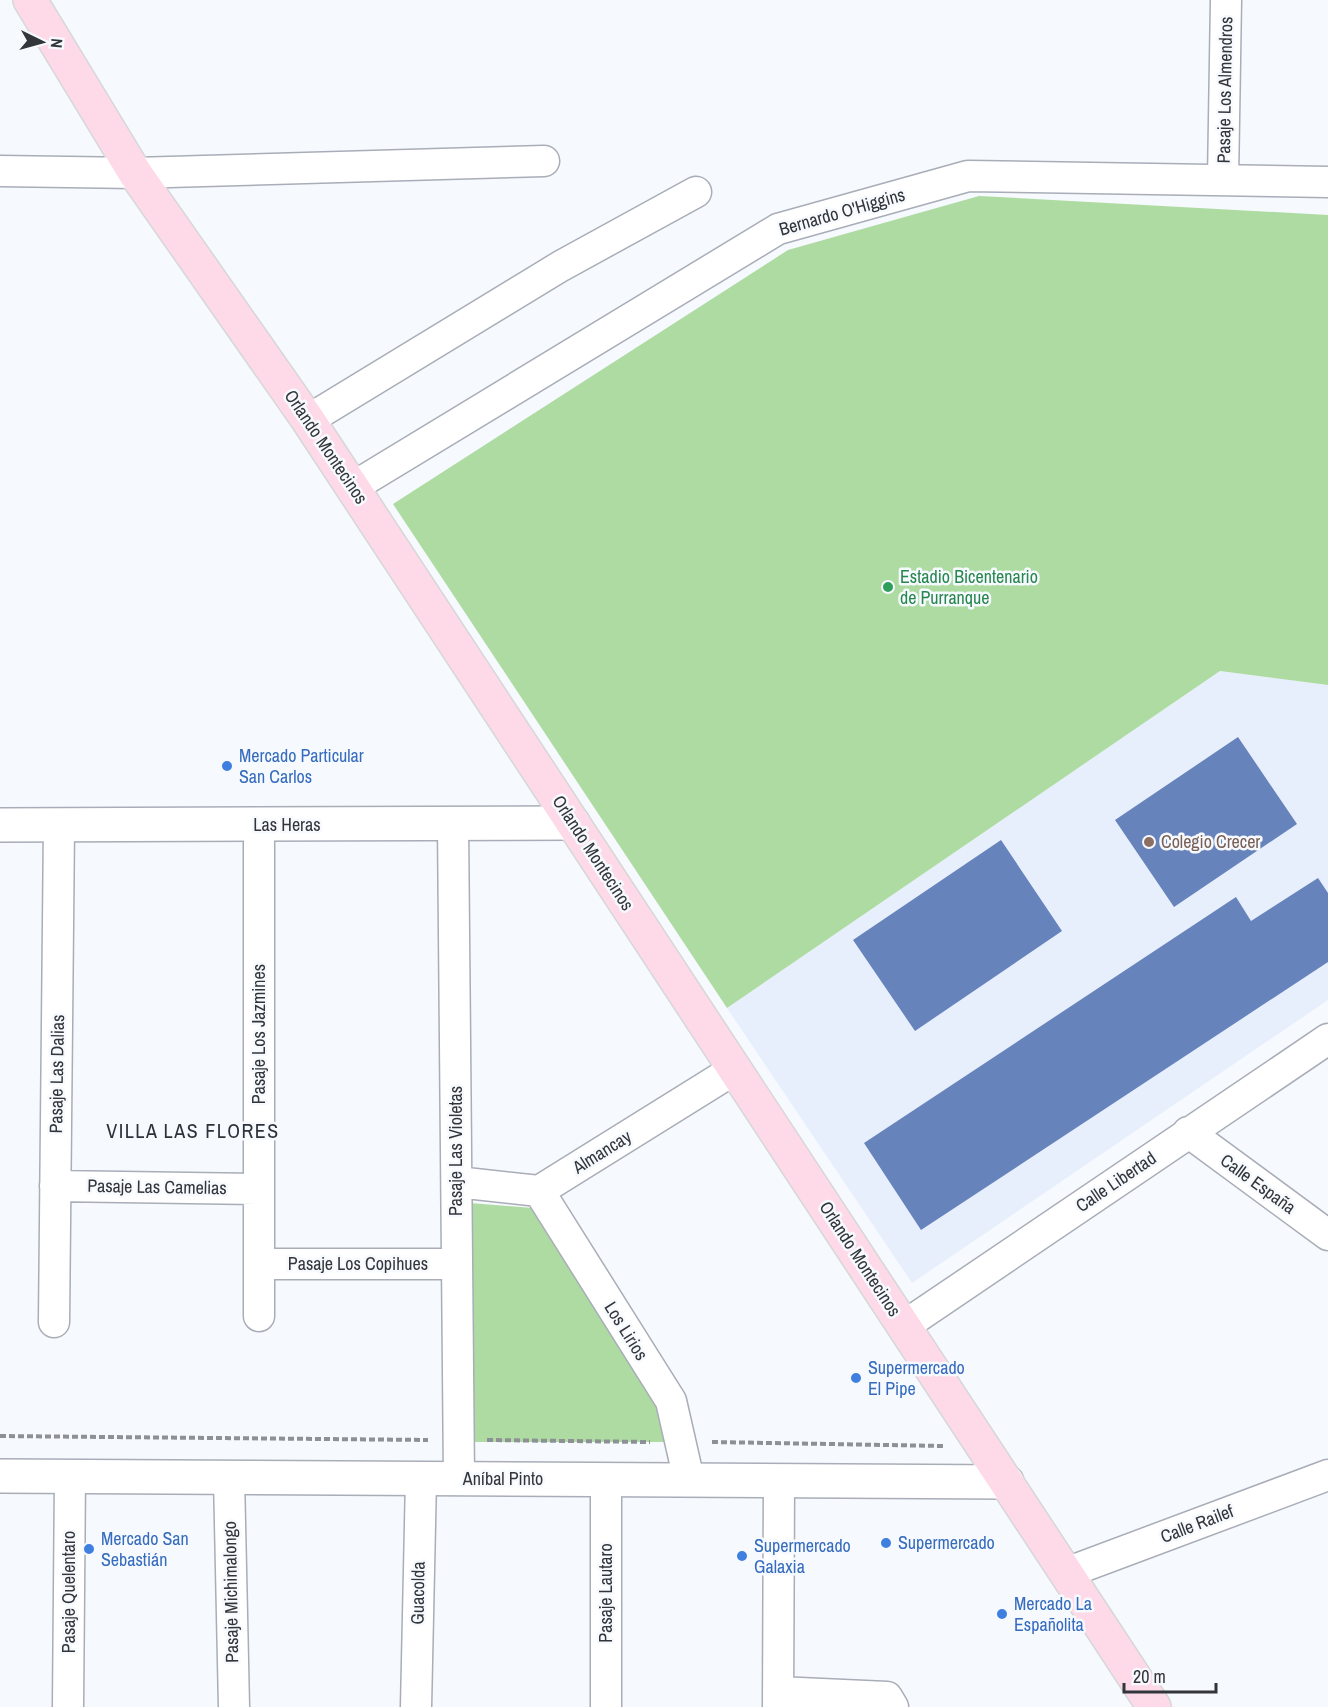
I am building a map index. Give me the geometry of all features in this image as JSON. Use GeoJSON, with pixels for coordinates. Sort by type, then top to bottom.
{"type":"FeatureCollection","features":[{"type":"Feature","properties":{"kind":"main road","name":"Orlando Montecinos"},"geometry":{"type":"LineString","coordinates":[[30,0],[135,173],[353,487],[1154,1707]]}},
{"type":"Feature","properties":{"kind":"main road","name":"Las Heras"},"geometry":{"type":"LineString","coordinates":[[0,825],[573,823]]}},
{"type":"Feature","properties":{"kind":"main road","name":"Aníbal Pinto"},"geometry":{"type":"LineString","coordinates":[[0,1476],[1007,1482]]}},
{"type":"Feature","properties":{"kind":"street","name":"Pasaje Los Almendros"},"geometry":{"type":"LineString","coordinates":[[1223,180],[1226,0]]}},
{"type":"Feature","properties":{"kind":"street"},"geometry":{"type":"LineString","coordinates":[[0,171],[135,173],[544,161]]}},
{"type":"Feature","properties":{"kind":"street","name":"Bernardo O'Higgins"},"geometry":{"type":"LineString","coordinates":[[353,487],[778,229],[968,176],[1328,182]]}},
{"type":"Feature","properties":{"kind":"street"},"geometry":{"type":"LineString","coordinates":[[308,420],[561,266],[696,192]]}},
{"type":"Feature","properties":{"kind":"street","name":"Pasaje Las Violetas"},"geometry":{"type":"LineString","coordinates":[[453,824],[459,1479]]}},
{"type":"Feature","properties":{"kind":"street","name":"Pasaje Las Dalias"},"geometry":{"type":"LineString","coordinates":[[54,1322],[59,825]]}},
{"type":"Feature","properties":{"kind":"street","name":"Pasaje Los Jazmines"},"geometry":{"type":"LineString","coordinates":[[259,825],[259,1316]]}},
{"type":"Feature","properties":{"kind":"street","name":"Calle Libertad"},"geometry":{"type":"LineString","coordinates":[[904,1326],[1328,1039]]}},
{"type":"Feature","properties":{"kind":"street","name":"Almancay"},"geometry":{"type":"LineString","coordinates":[[539,1191],[735,1069]]}},
{"type":"Feature","properties":{"kind":"street","name":"Calle España"},"geometry":{"type":"LineString","coordinates":[[1188,1132],[1328,1235]]}},
{"type":"Feature","properties":{"kind":"street"},"geometry":{"type":"LineString","coordinates":[[457,1182],[539,1191]]}},
{"type":"Feature","properties":{"kind":"street","name":"Pasaje Las Camelias"},"geometry":{"type":"LineString","coordinates":[[56,1186],[258,1189]]}},
{"type":"Feature","properties":{"kind":"street","name":"Los Lirios"},"geometry":{"type":"LineString","coordinates":[[539,1191],[670,1401],[689,1480]]}},
{"type":"Feature","properties":{"kind":"street","name":"Pasaje Los Copihues"},"geometry":{"type":"LineString","coordinates":[[259,1264],[457,1264]]}},
{"type":"Feature","properties":{"kind":"street","name":"Calle Railef"},"geometry":{"type":"LineString","coordinates":[[1066,1573],[1328,1474]]}},
{"type":"Feature","properties":{"kind":"street","name":"Pasaje Quelentaro"},"geometry":{"type":"LineString","coordinates":[[68,1707],[70,1476]]}},
{"type":"Feature","properties":{"kind":"street","name":"Pasaje Michimalongo"},"geometry":{"type":"LineString","coordinates":[[229,1477],[234,1707]]}},
{"type":"Feature","properties":{"kind":"street","name":"Guacolda"},"geometry":{"type":"LineString","coordinates":[[416,1707],[421,1479]]}},
{"type":"Feature","properties":{"kind":"street","name":"Pasaje Lautaro"},"geometry":{"type":"LineString","coordinates":[[606,1480],[606,1707]]}},
{"type":"Feature","properties":{"kind":"street"},"geometry":{"type":"LineString","coordinates":[[779,1481],[778,1700],[887,1697],[893,1707]]}},
{"type":"Feature","properties":{"kind":"shaded area","name":"Colegio Crecer"},"geometry":{"type":"Polygon","coordinates":[[[1220,671],[1328,685],[1328,1000],[912,1283],[727,1008],[1220,671]]]}},
{"type":"Feature","properties":{"kind":"green space","name":"Estadio Bicentenario de Purranque"},"geometry":{"type":"Polygon","coordinates":[[[979,196],[1328,215],[1328,685],[1220,671],[727,1008],[393,504],[788,250],[979,196]]]}},
{"type":"Feature","properties":{"kind":"green space"},"geometry":{"type":"Polygon","coordinates":[[[470,1203],[533,1208],[659,1408],[665,1442],[465,1442],[470,1203]]]}},
{"type":"Feature","properties":{"kind":"building"},"geometry":{"type":"Polygon","coordinates":[[[1238,737],[1297,824],[1174,907],[1115,820],[1238,737]]]}},
{"type":"Feature","properties":{"kind":"building"},"geometry":{"type":"Polygon","coordinates":[[[1001,840],[1062,931],[915,1031],[853,940],[1001,840]]]}},
{"type":"Feature","properties":{"kind":"building"},"geometry":{"type":"Polygon","coordinates":[[[1318,878],[1328,893],[1328,962],[921,1230],[864,1143],[1236,897],[1251,921],[1318,878]]]}},
{"type":"Feature","properties":{"kind":"place","name":"Estadio Bicentenario de Purranque"},"geometry":{"type":"Point","coordinates":[888,587]}},
{"type":"Feature","properties":{"kind":"place","name":"Mercado Particular San Carlos"},"geometry":{"type":"Point","coordinates":[227,766]}},
{"type":"Feature","properties":{"kind":"place","name":"Colegio Crecer"},"geometry":{"type":"Point","coordinates":[1149,842]}},
{"type":"Feature","properties":{"kind":"place","name":"Supermercado El Pipe"},"geometry":{"type":"Point","coordinates":[856,1378]}},
{"type":"Feature","properties":{"kind":"place","name":"Supermercado"},"geometry":{"type":"Point","coordinates":[886,1543]}},
{"type":"Feature","properties":{"kind":"place","name":"Mercado San Sebastián"},"geometry":{"type":"Point","coordinates":[89,1549]}},
{"type":"Feature","properties":{"kind":"place","name":"Supermercado Galaxia"},"geometry":{"type":"Point","coordinates":[742,1556]}},
{"type":"Feature","properties":{"kind":"place","name":"Mercado La Españolita"},"geometry":{"type":"Point","coordinates":[1002,1614]}},
{"type":"Feature","properties":{"kind":"district","name":"VILLA LAS FLORES"},"geometry":{"type":"Point","coordinates":[193,1131]}}]}
